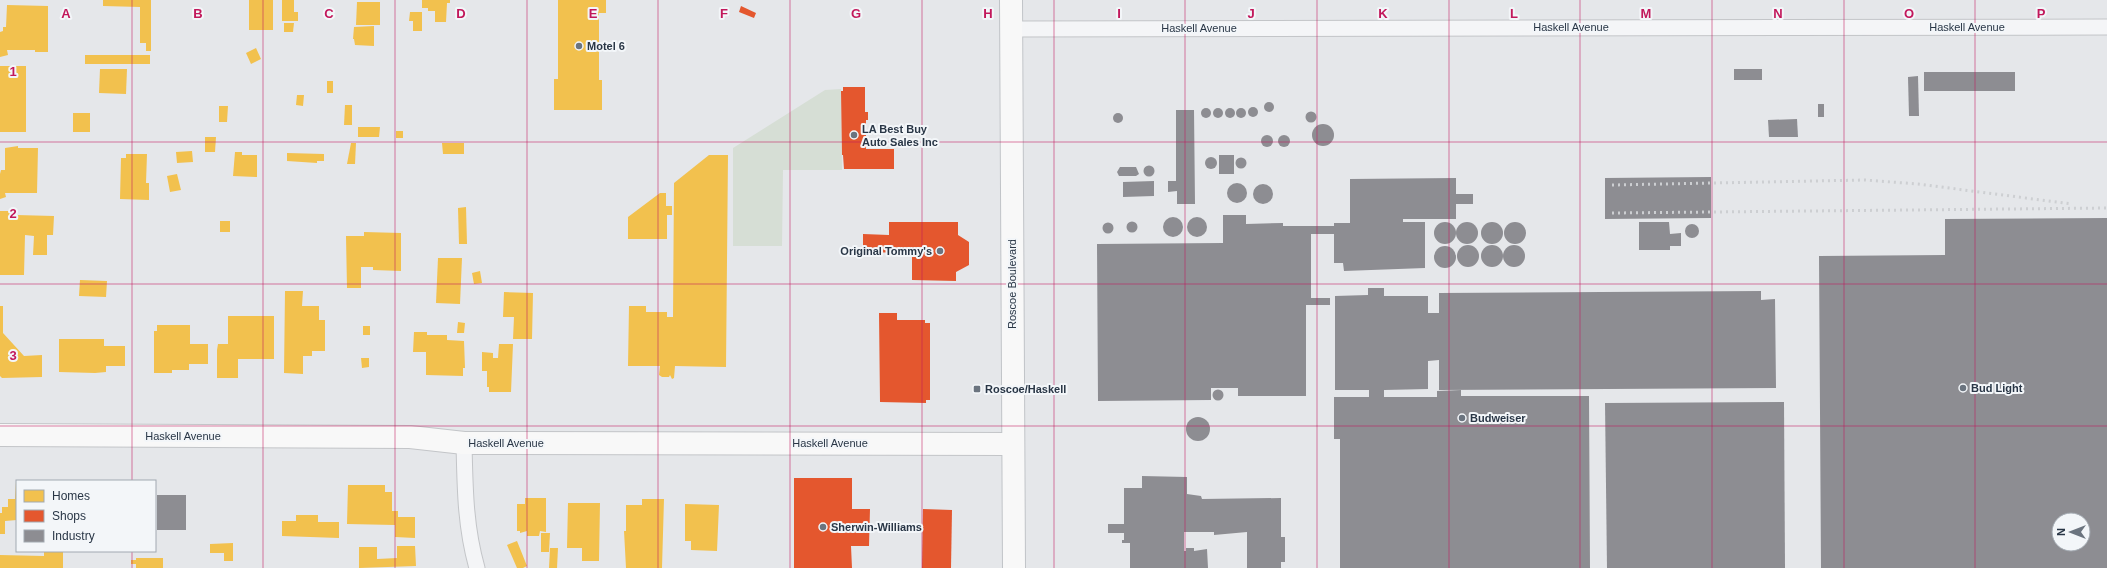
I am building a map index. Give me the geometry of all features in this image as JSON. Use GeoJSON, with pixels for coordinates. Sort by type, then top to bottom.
{"type":"FeatureCollection","features":[{"type":"Feature","properties":{"kind":"main road","name":"Roscoe Boulevard"},"geometry":{"type":"LineString","coordinates":[[1011,0],[1014,568]]}},
{"type":"Feature","properties":{"kind":"main road","name":"Haskell Avenue"},"geometry":{"type":"LineString","coordinates":[[0,435],[410,437],[464,443],[1013,444]]}},
{"type":"Feature","properties":{"kind":"street","name":"Haskell Avenue"},"geometry":{"type":"LineString","coordinates":[[1011,28],[2107,27]]}},
{"type":"Feature","properties":{"kind":"street"},"geometry":{"type":"LineString","coordinates":[[464,443],[465,504],[470,542],[477,568]]}},
{"type":"Feature","properties":{"kind":"shaded area"},"geometry":{"type":"Polygon","coordinates":[[[841,89],[842,170],[783,170],[782,246],[733,246],[733,148],[825,90],[841,89]]]}},
{"type":"Feature","properties":{"kind":"building: Homes"},"geometry":{"type":"Polygon","coordinates":[[[103,0],[151,0],[151,51],[146,51],[146,43],[140,43],[140,7],[103,6],[103,0]]]}},
{"type":"Feature","properties":{"kind":"building: Homes"},"geometry":{"type":"Polygon","coordinates":[[[249,0],[273,0],[273,30],[249,30],[249,0]]]}},
{"type":"Feature","properties":{"kind":"building: Homes"},"geometry":{"type":"Polygon","coordinates":[[[282,0],[294,0],[294,12],[298,12],[298,21],[282,21],[282,0]]]}},
{"type":"Feature","properties":{"kind":"building: Homes"},"geometry":{"type":"Polygon","coordinates":[[[422,0],[450,0],[450,3],[447,3],[446,22],[435,22],[435,11],[428,11],[428,8],[422,8],[422,0]]]}},
{"type":"Feature","properties":{"kind":"building: Homes","name":"Motel 6"},"geometry":{"type":"Polygon","coordinates":[[[558,0],[606,0],[606,13],[599,13],[599,80],[602,80],[602,110],[554,110],[554,79],[558,79],[558,0]]]}},
{"type":"Feature","properties":{"kind":"building: Homes"},"geometry":{"type":"Polygon","coordinates":[[[357,2],[380,2],[380,25],[356,25],[357,2]]]}},
{"type":"Feature","properties":{"kind":"building: Homes"},"geometry":{"type":"Polygon","coordinates":[[[7,5],[48,6],[48,52],[35,52],[35,50],[7,50],[8,55],[0,57],[0,32],[3,31],[3,27],[6,27],[7,5]]]}},
{"type":"Feature","properties":{"kind":"building: Homes"},"geometry":{"type":"Polygon","coordinates":[[[410,12],[422,12],[422,31],[413,31],[413,21],[409,21],[410,12]]]}},
{"type":"Feature","properties":{"kind":"building: Homes"},"geometry":{"type":"Polygon","coordinates":[[[284,23],[294,23],[293,32],[284,32],[284,23]]]}},
{"type":"Feature","properties":{"kind":"building: Homes"},"geometry":{"type":"Polygon","coordinates":[[[374,26],[374,46],[355,45],[353,39],[354,27],[374,26]]]}},
{"type":"Feature","properties":{"kind":"building: Homes"},"geometry":{"type":"Polygon","coordinates":[[[256,48],[261,59],[251,64],[246,53],[256,48]]]}},
{"type":"Feature","properties":{"kind":"building: Homes"},"geometry":{"type":"Polygon","coordinates":[[[85,55],[150,55],[150,64],[85,64],[85,55]]]}},
{"type":"Feature","properties":{"kind":"building: Homes"},"geometry":{"type":"Polygon","coordinates":[[[0,66],[26,66],[26,132],[0,132],[0,66]]]}},
{"type":"Feature","properties":{"kind":"building: Homes"},"geometry":{"type":"Polygon","coordinates":[[[100,69],[127,69],[126,94],[99,93],[100,69]]]}},
{"type":"Feature","properties":{"kind":"building: Homes"},"geometry":{"type":"Polygon","coordinates":[[[327,81],[333,81],[333,93],[327,93],[327,81]]]}},
{"type":"Feature","properties":{"kind":"building: Homes"},"geometry":{"type":"Polygon","coordinates":[[[297,95],[304,95],[303,106],[296,105],[297,95]]]}},
{"type":"Feature","properties":{"kind":"building: Homes"},"geometry":{"type":"Polygon","coordinates":[[[345,105],[352,105],[352,125],[344,125],[345,105]]]}},
{"type":"Feature","properties":{"kind":"building: Homes"},"geometry":{"type":"Polygon","coordinates":[[[219,106],[228,106],[227,122],[219,122],[219,106]]]}},
{"type":"Feature","properties":{"kind":"building: Homes"},"geometry":{"type":"Polygon","coordinates":[[[73,113],[90,113],[90,132],[73,132],[73,113]]]}},
{"type":"Feature","properties":{"kind":"building: Homes"},"geometry":{"type":"Polygon","coordinates":[[[358,127],[380,127],[379,137],[358,137],[358,127]]]}},
{"type":"Feature","properties":{"kind":"building: Homes"},"geometry":{"type":"Polygon","coordinates":[[[396,131],[403,131],[403,138],[396,138],[396,131]]]}},
{"type":"Feature","properties":{"kind":"building: Homes"},"geometry":{"type":"Polygon","coordinates":[[[205,137],[216,137],[215,152],[205,152],[205,137]]]}},
{"type":"Feature","properties":{"kind":"building: Homes"},"geometry":{"type":"Polygon","coordinates":[[[351,143],[356,143],[355,164],[347,164],[351,143]]]}},
{"type":"Feature","properties":{"kind":"building: Homes"},"geometry":{"type":"Polygon","coordinates":[[[442,143],[464,143],[464,154],[443,154],[442,143]]]}},
{"type":"Feature","properties":{"kind":"building: Homes"},"geometry":{"type":"Polygon","coordinates":[[[18,146],[18,148],[38,148],[37,193],[5,193],[6,197],[0,199],[0,174],[1,170],[5,170],[5,148],[18,146]]]}},
{"type":"Feature","properties":{"kind":"building: Homes"},"geometry":{"type":"Polygon","coordinates":[[[192,151],[193,162],[177,163],[176,152],[192,151]]]}},
{"type":"Feature","properties":{"kind":"building: Homes"},"geometry":{"type":"Polygon","coordinates":[[[235,152],[242,152],[242,155],[257,155],[257,177],[233,176],[235,152]]]}},
{"type":"Feature","properties":{"kind":"building: Homes"},"geometry":{"type":"Polygon","coordinates":[[[287,153],[324,154],[324,161],[317,161],[317,163],[287,161],[287,153]]]}},
{"type":"Feature","properties":{"kind":"building: Homes"},"geometry":{"type":"Polygon","coordinates":[[[126,154],[147,154],[146,183],[149,183],[149,200],[120,199],[121,158],[126,158],[126,154]]]}},
{"type":"Feature","properties":{"kind":"building: Homes"},"geometry":{"type":"Polygon","coordinates":[[[709,155],[728,155],[726,367],[675,366],[674,378],[672,379],[670,375],[669,377],[662,377],[659,375],[660,366],[628,366],[629,306],[646,306],[646,312],[667,312],[667,317],[673,317],[674,183],[709,155]]]}},
{"type":"Feature","properties":{"kind":"building: Homes"},"geometry":{"type":"Polygon","coordinates":[[[177,174],[181,190],[170,192],[167,176],[177,174]]]}},
{"type":"Feature","properties":{"kind":"building: Homes"},"geometry":{"type":"Polygon","coordinates":[[[660,193],[666,193],[666,206],[672,206],[672,215],[667,215],[667,239],[628,239],[628,217],[660,193]]]}},
{"type":"Feature","properties":{"kind":"building: Homes"},"geometry":{"type":"Polygon","coordinates":[[[466,207],[467,244],[459,244],[458,208],[466,207]]]}},
{"type":"Feature","properties":{"kind":"building: Homes"},"geometry":{"type":"Polygon","coordinates":[[[0,211],[16,211],[16,215],[54,216],[53,235],[47,235],[47,255],[33,255],[34,236],[25,235],[24,275],[0,275],[0,211]]]}},
{"type":"Feature","properties":{"kind":"building: Homes"},"geometry":{"type":"Polygon","coordinates":[[[220,221],[230,221],[230,232],[220,232],[220,221]]]}},
{"type":"Feature","properties":{"kind":"building: Homes"},"geometry":{"type":"Polygon","coordinates":[[[364,232],[401,233],[401,271],[373,270],[373,267],[361,267],[361,288],[347,288],[346,236],[364,236],[364,232]]]}},
{"type":"Feature","properties":{"kind":"building: Homes"},"geometry":{"type":"Polygon","coordinates":[[[438,258],[462,258],[460,304],[436,303],[438,258]]]}},
{"type":"Feature","properties":{"kind":"building: Homes"},"geometry":{"type":"Polygon","coordinates":[[[480,271],[482,283],[474,284],[472,273],[480,271]]]}},
{"type":"Feature","properties":{"kind":"building: Homes"},"geometry":{"type":"Polygon","coordinates":[[[80,280],[107,281],[106,297],[79,296],[80,280]]]}},
{"type":"Feature","properties":{"kind":"building: Homes"},"geometry":{"type":"Polygon","coordinates":[[[285,291],[303,291],[302,306],[319,306],[319,320],[325,320],[325,351],[312,351],[312,356],[303,356],[303,374],[284,373],[285,291]]]}},
{"type":"Feature","properties":{"kind":"building: Homes"},"geometry":{"type":"Polygon","coordinates":[[[504,292],[533,293],[532,339],[513,339],[514,317],[503,317],[504,292]]]}},
{"type":"Feature","properties":{"kind":"building: Homes"},"geometry":{"type":"Polygon","coordinates":[[[0,306],[3,306],[3,333],[24,356],[42,355],[42,377],[2,378],[0,376],[0,306]]]}},
{"type":"Feature","properties":{"kind":"building: Homes"},"geometry":{"type":"Polygon","coordinates":[[[228,316],[274,316],[274,359],[238,359],[238,378],[217,378],[218,344],[228,344],[228,316]]]}},
{"type":"Feature","properties":{"kind":"building: Homes"},"geometry":{"type":"Polygon","coordinates":[[[458,322],[465,323],[464,333],[457,333],[458,322]]]}},
{"type":"Feature","properties":{"kind":"building: Homes"},"geometry":{"type":"Polygon","coordinates":[[[157,325],[190,325],[190,344],[208,344],[208,364],[189,364],[189,370],[172,370],[172,373],[154,373],[154,331],[157,331],[157,325]]]}},
{"type":"Feature","properties":{"kind":"building: Homes"},"geometry":{"type":"Polygon","coordinates":[[[363,326],[370,326],[370,335],[363,335],[363,326]]]}},
{"type":"Feature","properties":{"kind":"building: Homes"},"geometry":{"type":"Polygon","coordinates":[[[414,332],[427,332],[427,335],[447,335],[447,340],[464,341],[465,368],[463,368],[463,376],[426,375],[426,352],[413,352],[414,332]]]}},
{"type":"Feature","properties":{"kind":"building: Homes"},"geometry":{"type":"Polygon","coordinates":[[[59,339],[104,339],[104,346],[125,346],[125,366],[106,366],[106,372],[95,373],[59,372],[59,339]]]}},
{"type":"Feature","properties":{"kind":"building: Homes"},"geometry":{"type":"Polygon","coordinates":[[[499,344],[513,344],[511,392],[489,392],[489,387],[487,387],[487,371],[482,371],[482,352],[493,353],[493,358],[498,358],[499,344]]]}},
{"type":"Feature","properties":{"kind":"building: Homes"},"geometry":{"type":"Polygon","coordinates":[[[361,358],[369,358],[369,367],[362,368],[361,358]]]}},
{"type":"Feature","properties":{"kind":"building: Homes"},"geometry":{"type":"Polygon","coordinates":[[[16,482],[16,520],[5,521],[5,534],[0,534],[0,513],[2,513],[2,507],[8,507],[8,499],[15,499],[16,482]]]}},
{"type":"Feature","properties":{"kind":"building: Homes"},"geometry":{"type":"Polygon","coordinates":[[[348,485],[385,485],[385,492],[392,492],[392,511],[398,511],[398,517],[415,517],[415,538],[395,537],[395,525],[347,524],[348,485]]]}},
{"type":"Feature","properties":{"kind":"building: Homes"},"geometry":{"type":"Polygon","coordinates":[[[525,498],[546,498],[546,532],[540,531],[539,536],[527,536],[527,531],[520,533],[520,531],[517,531],[517,504],[525,504],[525,498]]]}},
{"type":"Feature","properties":{"kind":"building: Homes"},"geometry":{"type":"Polygon","coordinates":[[[642,499],[664,499],[662,568],[626,568],[624,531],[626,531],[626,505],[642,505],[642,499]]]}},
{"type":"Feature","properties":{"kind":"building: Homes"},"geometry":{"type":"Polygon","coordinates":[[[568,503],[600,503],[599,561],[582,561],[582,548],[567,548],[568,503]]]}},
{"type":"Feature","properties":{"kind":"building: Homes"},"geometry":{"type":"Polygon","coordinates":[[[685,504],[719,505],[717,551],[691,550],[691,541],[685,541],[685,504]]]}},
{"type":"Feature","properties":{"kind":"building: Homes"},"geometry":{"type":"Polygon","coordinates":[[[296,515],[318,515],[318,522],[339,522],[339,538],[282,536],[282,521],[296,521],[296,515]]]}},
{"type":"Feature","properties":{"kind":"building: Homes"},"geometry":{"type":"Polygon","coordinates":[[[541,533],[550,533],[549,552],[541,552],[541,533]]]}},
{"type":"Feature","properties":{"kind":"building: Homes"},"geometry":{"type":"Polygon","coordinates":[[[517,541],[527,566],[523,568],[517,568],[507,545],[517,541]]]}},
{"type":"Feature","properties":{"kind":"building: Homes"},"geometry":{"type":"Polygon","coordinates":[[[233,543],[233,561],[224,561],[224,553],[210,553],[210,544],[233,543]]]}},
{"type":"Feature","properties":{"kind":"building: Homes"},"geometry":{"type":"Polygon","coordinates":[[[397,546],[415,546],[416,566],[359,568],[359,547],[377,547],[377,559],[397,558],[397,546]]]}},
{"type":"Feature","properties":{"kind":"building: Homes"},"geometry":{"type":"Polygon","coordinates":[[[550,548],[558,548],[557,568],[549,568],[550,548]]]}},
{"type":"Feature","properties":{"kind":"building: Homes"},"geometry":{"type":"Polygon","coordinates":[[[44,552],[63,552],[63,568],[0,568],[0,555],[44,556],[44,552]]]}},
{"type":"Feature","properties":{"kind":"building: Homes"},"geometry":{"type":"Polygon","coordinates":[[[136,558],[163,558],[163,568],[136,568],[136,564],[131,564],[131,560],[136,560],[136,558]]]}},
{"type":"Feature","properties":{"kind":"building: Shops"},"geometry":{"type":"Polygon","coordinates":[[[741,6],[756,13],[754,18],[739,12],[741,6]]]}},
{"type":"Feature","properties":{"kind":"building: Shops","name":"LA Best Buy Auto Sales Inc"},"geometry":{"type":"Polygon","coordinates":[[[843,87],[865,87],[865,112],[868,112],[868,120],[866,120],[866,149],[894,149],[894,169],[844,169],[842,155],[841,91],[843,91],[843,87]]]}},
{"type":"Feature","properties":{"kind":"building: Shops","name":"Original Tommy's"},"geometry":{"type":"Polygon","coordinates":[[[889,222],[958,222],[958,235],[969,242],[969,265],[956,272],[956,281],[912,280],[912,251],[908,251],[908,253],[863,252],[863,234],[889,235],[889,222]]]}},
{"type":"Feature","properties":{"kind":"building: Shops"},"geometry":{"type":"Polygon","coordinates":[[[879,313],[897,313],[897,320],[925,320],[925,323],[930,323],[930,400],[926,400],[926,403],[880,402],[879,313]]]}},
{"type":"Feature","properties":{"kind":"building: Shops","name":"Sherwin-Williams"},"geometry":{"type":"Polygon","coordinates":[[[794,478],[852,478],[852,509],[870,509],[869,546],[851,546],[852,568],[794,568],[794,478]]]}},
{"type":"Feature","properties":{"kind":"building: Shops"},"geometry":{"type":"Polygon","coordinates":[[[923,509],[952,510],[951,568],[922,568],[923,509]]]}},
{"type":"Feature","properties":{"kind":"building: Industry"},"geometry":{"type":"Polygon","coordinates":[[[1734,69],[1762,69],[1762,80],[1734,80],[1734,69]]]}},
{"type":"Feature","properties":{"kind":"building: Industry"},"geometry":{"type":"Polygon","coordinates":[[[1924,72],[2015,72],[2015,91],[1924,91],[1924,72]]]}},
{"type":"Feature","properties":{"kind":"building: Industry"},"geometry":{"type":"Polygon","coordinates":[[[1918,76],[1919,116],[1909,116],[1908,77],[1918,76]]]}},
{"type":"Feature","properties":{"kind":"building: Industry"},"geometry":{"type":"Polygon","coordinates":[[[1269,102],[1274,107],[1269,112],[1264,107],[1269,102]]]}},
{"type":"Feature","properties":{"kind":"building: Industry"},"geometry":{"type":"Polygon","coordinates":[[[1818,104],[1824,104],[1824,117],[1818,117],[1818,104]]]}},
{"type":"Feature","properties":{"kind":"building: Industry"},"geometry":{"type":"Polygon","coordinates":[[[1253,107],[1258,112],[1253,117],[1248,112],[1253,107]]]}},
{"type":"Feature","properties":{"kind":"building: Industry"},"geometry":{"type":"Polygon","coordinates":[[[1204,108],[1208,108],[1210,109],[1210,117],[1204,118],[1201,115],[1201,111],[1204,108]]]}},
{"type":"Feature","properties":{"kind":"building: Industry"},"geometry":{"type":"Polygon","coordinates":[[[1216,108],[1220,108],[1222,109],[1222,117],[1216,118],[1213,115],[1213,111],[1216,108]]]}},
{"type":"Feature","properties":{"kind":"building: Industry"},"geometry":{"type":"Polygon","coordinates":[[[1228,108],[1232,108],[1234,109],[1234,117],[1228,118],[1225,115],[1225,111],[1228,108]]]}},
{"type":"Feature","properties":{"kind":"building: Industry"},"geometry":{"type":"Polygon","coordinates":[[[1241,108],[1246,113],[1241,118],[1236,113],[1241,108]]]}},
{"type":"Feature","properties":{"kind":"building: Industry"},"geometry":{"type":"Polygon","coordinates":[[[1176,110],[1194,110],[1195,204],[1177,204],[1177,191],[1168,192],[1168,181],[1176,181],[1176,110]]]}},
{"type":"Feature","properties":{"kind":"building: Industry"},"geometry":{"type":"Polygon","coordinates":[[[1311,111],[1315,113],[1317,117],[1315,121],[1311,123],[1307,121],[1305,117],[1307,113],[1311,111]]]}},
{"type":"Feature","properties":{"kind":"building: Industry"},"geometry":{"type":"Polygon","coordinates":[[[1116,113],[1120,113],[1122,114],[1122,122],[1116,123],[1113,120],[1113,116],[1116,113]]]}},
{"type":"Feature","properties":{"kind":"building: Industry"},"geometry":{"type":"Polygon","coordinates":[[[1797,119],[1798,137],[1769,137],[1768,120],[1797,119]]]}},
{"type":"Feature","properties":{"kind":"building: Industry"},"geometry":{"type":"Polygon","coordinates":[[[1323,124],[1331,127],[1334,135],[1331,143],[1323,146],[1315,143],[1312,135],[1315,127],[1323,124]]]}},
{"type":"Feature","properties":{"kind":"building: Industry"},"geometry":{"type":"Polygon","coordinates":[[[1267,135],[1271,137],[1273,141],[1271,145],[1267,147],[1263,145],[1261,141],[1263,137],[1267,135]]]}},
{"type":"Feature","properties":{"kind":"building: Industry"},"geometry":{"type":"Polygon","coordinates":[[[1282,135],[1286,135],[1290,141],[1286,147],[1282,147],[1278,143],[1278,139],[1282,135]]]}},
{"type":"Feature","properties":{"kind":"building: Industry"},"geometry":{"type":"Polygon","coordinates":[[[1219,155],[1234,155],[1234,174],[1219,174],[1219,155]]]}},
{"type":"Feature","properties":{"kind":"building: Industry"},"geometry":{"type":"Polygon","coordinates":[[[1209,157],[1213,157],[1217,163],[1213,169],[1209,169],[1205,165],[1205,161],[1209,157]]]}},
{"type":"Feature","properties":{"kind":"building: Industry"},"geometry":{"type":"Polygon","coordinates":[[[1241,157],[1245,159],[1247,163],[1245,167],[1241,169],[1237,167],[1235,163],[1237,159],[1241,157]]]}},
{"type":"Feature","properties":{"kind":"building: Industry"},"geometry":{"type":"Polygon","coordinates":[[[1147,166],[1151,166],[1153,167],[1153,175],[1147,176],[1144,173],[1144,169],[1147,166]]]}},
{"type":"Feature","properties":{"kind":"building: Industry"},"geometry":{"type":"Polygon","coordinates":[[[1120,167],[1136,167],[1139,174],[1136,176],[1119,176],[1117,172],[1120,167]]]}},
{"type":"Feature","properties":{"kind":"building: Industry"},"geometry":{"type":"Polygon","coordinates":[[[1711,177],[1711,218],[1605,219],[1605,178],[1711,177]]]}},
{"type":"Feature","properties":{"kind":"building: Industry"},"geometry":{"type":"Polygon","coordinates":[[[1456,178],[1456,194],[1473,194],[1473,204],[1456,204],[1456,219],[1403,219],[1403,222],[1425,222],[1425,268],[1344,271],[1343,263],[1334,263],[1334,234],[1311,234],[1311,298],[1330,298],[1330,305],[1306,305],[1306,396],[1238,396],[1238,388],[1211,388],[1211,400],[1098,401],[1097,244],[1223,243],[1223,215],[1246,215],[1246,224],[1283,223],[1283,226],[1334,226],[1334,223],[1350,223],[1350,179],[1456,178]]]}},
{"type":"Feature","properties":{"kind":"building: Industry"},"geometry":{"type":"Polygon","coordinates":[[[1154,181],[1154,196],[1123,197],[1123,182],[1154,181]]]}},
{"type":"Feature","properties":{"kind":"building: Industry"},"geometry":{"type":"Polygon","coordinates":[[[1237,183],[1244,186],[1247,193],[1244,200],[1237,203],[1230,200],[1227,193],[1230,186],[1237,183]]]}},
{"type":"Feature","properties":{"kind":"building: Industry"},"geometry":{"type":"Polygon","coordinates":[[[1263,184],[1270,187],[1273,194],[1270,201],[1263,204],[1256,201],[1253,194],[1256,187],[1263,184]]]}},
{"type":"Feature","properties":{"kind":"building: Industry"},"geometry":{"type":"Polygon","coordinates":[[[1173,217],[1180,220],[1183,227],[1180,234],[1173,237],[1166,234],[1163,227],[1166,220],[1173,217]]]}},
{"type":"Feature","properties":{"kind":"building: Industry"},"geometry":{"type":"Polygon","coordinates":[[[1197,217],[1204,220],[1207,227],[1204,234],[1197,237],[1190,234],[1187,227],[1190,220],[1197,217]]]}},
{"type":"Feature","properties":{"kind":"building: Industry","name":"Bud Light"},"geometry":{"type":"Polygon","coordinates":[[[2107,218],[2107,568],[1821,568],[1819,256],[1945,255],[1945,219],[2107,218]]]}},
{"type":"Feature","properties":{"kind":"building: Industry"},"geometry":{"type":"Polygon","coordinates":[[[1132,221],[1136,223],[1138,227],[1136,231],[1132,233],[1128,231],[1126,227],[1128,223],[1132,221]]]}},
{"type":"Feature","properties":{"kind":"building: Industry"},"geometry":{"type":"Polygon","coordinates":[[[1445,222],[1453,225],[1456,233],[1453,241],[1445,244],[1437,241],[1434,233],[1437,225],[1445,222]]]}},
{"type":"Feature","properties":{"kind":"building: Industry"},"geometry":{"type":"Polygon","coordinates":[[[1467,222],[1475,225],[1478,233],[1475,241],[1467,244],[1459,241],[1456,233],[1459,225],[1467,222]]]}},
{"type":"Feature","properties":{"kind":"building: Industry"},"geometry":{"type":"Polygon","coordinates":[[[1492,222],[1500,225],[1503,233],[1500,241],[1492,244],[1484,241],[1481,233],[1484,225],[1492,222]]]}},
{"type":"Feature","properties":{"kind":"building: Industry"},"geometry":{"type":"Polygon","coordinates":[[[1515,222],[1523,225],[1526,233],[1523,241],[1515,244],[1507,241],[1504,233],[1507,225],[1515,222]]]}},
{"type":"Feature","properties":{"kind":"building: Industry"},"geometry":{"type":"Polygon","coordinates":[[[1639,222],[1669,222],[1670,234],[1681,233],[1681,246],[1670,246],[1670,250],[1639,250],[1639,222]]]}},
{"type":"Feature","properties":{"kind":"building: Industry"},"geometry":{"type":"Polygon","coordinates":[[[1106,223],[1110,223],[1112,224],[1112,232],[1106,233],[1103,230],[1103,226],[1106,223]]]}},
{"type":"Feature","properties":{"kind":"building: Industry"},"geometry":{"type":"Polygon","coordinates":[[[1689,224],[1695,224],[1699,228],[1699,234],[1695,238],[1689,238],[1685,234],[1685,228],[1689,224]]]}},
{"type":"Feature","properties":{"kind":"building: Industry"},"geometry":{"type":"Polygon","coordinates":[[[1468,245],[1476,248],[1479,256],[1476,264],[1468,267],[1460,264],[1457,256],[1460,248],[1468,245]]]}},
{"type":"Feature","properties":{"kind":"building: Industry"},"geometry":{"type":"Polygon","coordinates":[[[1492,245],[1500,248],[1503,256],[1500,264],[1492,267],[1484,264],[1481,256],[1484,248],[1492,245]]]}},
{"type":"Feature","properties":{"kind":"building: Industry"},"geometry":{"type":"Polygon","coordinates":[[[1514,245],[1522,248],[1525,256],[1522,264],[1514,267],[1506,264],[1503,256],[1506,248],[1514,245]]]}},
{"type":"Feature","properties":{"kind":"building: Industry"},"geometry":{"type":"Polygon","coordinates":[[[1445,246],[1453,249],[1456,257],[1453,265],[1445,268],[1437,265],[1434,257],[1437,249],[1445,246]]]}},
{"type":"Feature","properties":{"kind":"building: Industry","name":"Budweiser"},"geometry":{"type":"Polygon","coordinates":[[[1368,288],[1384,288],[1384,296],[1428,296],[1428,313],[1439,313],[1439,293],[1761,291],[1761,300],[1775,299],[1776,388],[1439,390],[1439,360],[1428,361],[1428,389],[1384,390],[1384,397],[1437,397],[1437,391],[1461,390],[1461,396],[1589,396],[1590,568],[1340,568],[1340,439],[1334,439],[1334,397],[1369,397],[1369,390],[1335,390],[1335,296],[1368,295],[1368,288]]]}},
{"type":"Feature","properties":{"kind":"building: Industry"},"geometry":{"type":"Polygon","coordinates":[[[1216,390],[1220,390],[1222,391],[1222,399],[1216,400],[1213,397],[1213,393],[1216,390]]]}},
{"type":"Feature","properties":{"kind":"building: Industry"},"geometry":{"type":"Polygon","coordinates":[[[1784,402],[1785,568],[1607,568],[1605,403],[1784,402]]]}},
{"type":"Feature","properties":{"kind":"building: Industry"},"geometry":{"type":"Polygon","coordinates":[[[1198,417],[1207,420],[1210,429],[1207,438],[1198,441],[1189,438],[1186,429],[1189,420],[1198,417]]]}},
{"type":"Feature","properties":{"kind":"building: Industry"},"geometry":{"type":"Polygon","coordinates":[[[1142,476],[1187,477],[1187,494],[1201,496],[1202,499],[1281,498],[1281,537],[1285,537],[1285,562],[1281,562],[1281,568],[1247,568],[1247,532],[1214,535],[1214,532],[1184,532],[1184,551],[1186,551],[1186,548],[1194,548],[1194,551],[1207,549],[1208,568],[1130,568],[1130,543],[1122,543],[1122,540],[1124,540],[1124,533],[1108,533],[1108,524],[1124,524],[1124,488],[1142,488],[1142,476]]]}},
{"type":"Feature","properties":{"kind":"building: Industry"},"geometry":{"type":"Polygon","coordinates":[[[157,495],[186,495],[186,530],[157,530],[157,495]]]}},
{"type":"Feature","properties":{"kind":"railway"},"geometry":{"type":"LineString","coordinates":[[1612,185],[1865,180],[1918,184],[2072,204]]}},
{"type":"Feature","properties":{"kind":"railway"},"geometry":{"type":"LineString","coordinates":[[1612,213],[2107,208]]}},
{"type":"Feature","properties":{"kind":"place","name":"Motel 6"},"geometry":{"type":"Point","coordinates":[579,46]}},
{"type":"Feature","properties":{"kind":"place","name":"LA Best Buy Auto Sales Inc"},"geometry":{"type":"Point","coordinates":[854,135]}},
{"type":"Feature","properties":{"kind":"place","name":"Original Tommy's"},"geometry":{"type":"Point","coordinates":[940,251]}},
{"type":"Feature","properties":{"kind":"place","name":"Bud Light"},"geometry":{"type":"Point","coordinates":[1963,388]}},
{"type":"Feature","properties":{"kind":"place","name":"Roscoe/Haskell"},"geometry":{"type":"Point","coordinates":[977,389]}},
{"type":"Feature","properties":{"kind":"place","name":"Budweiser"},"geometry":{"type":"Point","coordinates":[1462,418]}},
{"type":"Feature","properties":{"kind":"place","name":"Sherwin-Williams"},"geometry":{"type":"Point","coordinates":[823,527]}}]}
